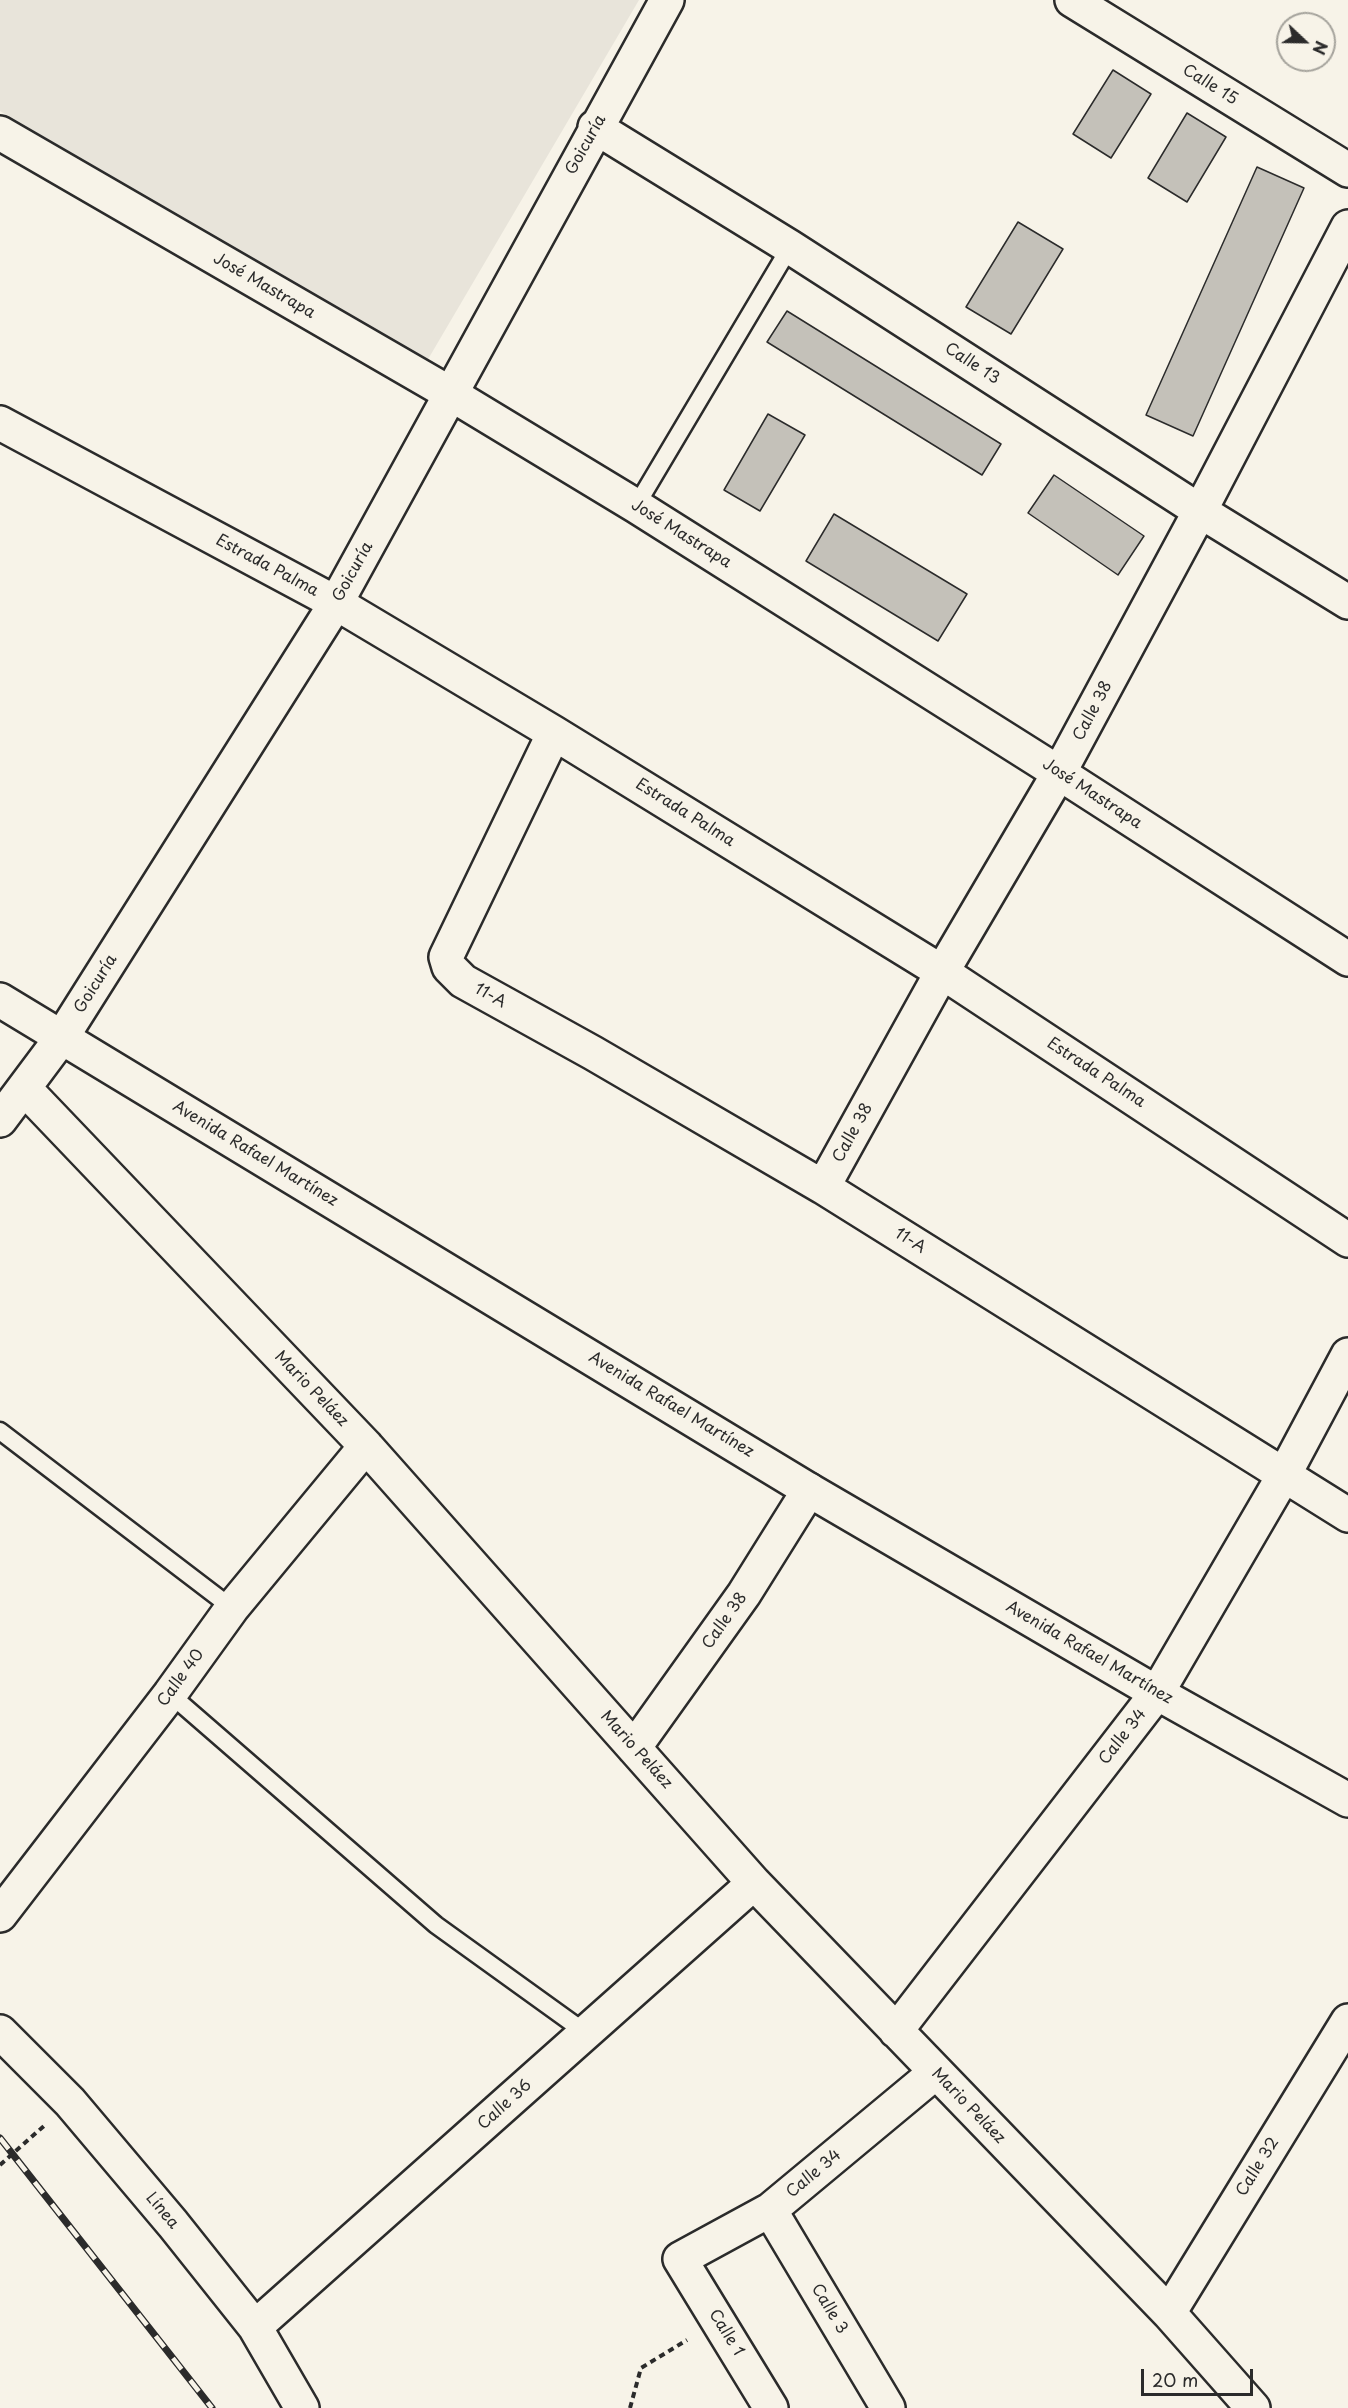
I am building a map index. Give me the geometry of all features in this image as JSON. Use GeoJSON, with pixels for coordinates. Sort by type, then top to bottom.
{"type":"FeatureCollection","features":[{"type":"Feature","properties":{"kind":"street","name":"Goicuría"},"geometry":{"type":"LineString","coordinates":[[0,1120],[62,1037],[336,603],[595,127],[667,0]]}},
{"type":"Feature","properties":{"kind":"street","name":"Calle 15"},"geometry":{"type":"LineString","coordinates":[[1072,0],[1348,170]]}},
{"type":"Feature","properties":{"kind":"street","name":"Calle 13"},"geometry":{"type":"LineString","coordinates":[[595,127],[1348,602]]}},
{"type":"Feature","properties":{"kind":"street","name":"José Mastrapa"},"geometry":{"type":"LineString","coordinates":[[0,133],[451,394],[636,506],[1348,959]]}},
{"type":"Feature","properties":{"kind":"street","name":"Calle 38"},"geometry":{"type":"LineString","coordinates":[[823,1187],[942,972],[1059,773],[1348,227]]}},
{"type":"Feature","properties":{"kind":"street","name":"Estrada Palma"},"geometry":{"type":"LineString","coordinates":[[0,423],[336,603],[554,732],[942,972],[1348,1240]]}},
{"type":"Feature","properties":{"kind":"street","name":"11-A"},"geometry":{"type":"LineString","coordinates":[[554,732],[446,957],[449,967],[463,981],[593,1053],[823,1187],[1348,1515]]}},
{"type":"Feature","properties":{"kind":"street","name":"Avenida Rafael Martínez"},"geometry":{"type":"LineString","coordinates":[[0,1000],[809,1490],[1157,1693],[1348,1800]]}},
{"type":"Feature","properties":{"kind":"street","name":"Mario Peláez"},"geometry":{"type":"LineString","coordinates":[[24,1088],[366,1446],[754,1883],[1169,2313],[1253,2408]]}},
{"type":"Feature","properties":{"kind":"street","name":"Calle 34"},"geometry":{"type":"LineString","coordinates":[[896,2031],[1157,1693],[1284,1475],[1348,1355]]}},
{"type":"Feature","properties":{"kind":"street","name":"Calle 40"},"geometry":{"type":"LineString","coordinates":[[0,1915],[170,1694],[232,1608],[366,1446]]}},
{"type":"Feature","properties":{"kind":"street","name":"Calle 38"},"geometry":{"type":"LineString","coordinates":[[634,1748],[744,1594],[809,1490]]}},
{"type":"Feature","properties":{"kind":"street","name":"Calle 36"},"geometry":{"type":"LineString","coordinates":[[255,2327],[754,1883]]}},
{"type":"Feature","properties":{"kind":"street","name":"Calle 32"},"geometry":{"type":"LineString","coordinates":[[1169,2313],[1348,2021]]}},
{"type":"Feature","properties":{"kind":"street","name":"Línea"},"geometry":{"type":"LineString","coordinates":[[0,2032],[70,2102],[173,2224],[255,2327],[302,2408]]}},
{"type":"Feature","properties":{"kind":"street","name":"Calle 34"},"geometry":{"type":"LineString","coordinates":[[680,2259],[770,2210],[936,2072]]}},
{"type":"Feature","properties":{"kind":"street","name":"Calle 3"},"geometry":{"type":"LineString","coordinates":[[770,2210],[888,2408]]}},
{"type":"Feature","properties":{"kind":"street","name":"Calle 1"},"geometry":{"type":"LineString","coordinates":[[680,2259],[771,2408]]}},
{"type":"Feature","properties":{"kind":"lane"},"geometry":{"type":"LineString","coordinates":[[636,506],[790,248]]}},
{"type":"Feature","properties":{"kind":"lane"},"geometry":{"type":"LineString","coordinates":[[0,1431],[232,1608]]}},
{"type":"Feature","properties":{"kind":"lane"},"geometry":{"type":"LineString","coordinates":[[170,1694],[436,1925],[586,2033]]}},
{"type":"Feature","properties":{"kind":"path"},"geometry":{"type":"LineString","coordinates":[[0,2165],[70,2102]]}},
{"type":"Feature","properties":{"kind":"path"},"geometry":{"type":"LineString","coordinates":[[630,2408],[641,2368],[718,2321]]}},
{"type":"Feature","properties":{"kind":"shaded area"},"geometry":{"type":"Polygon","coordinates":[[[0,0],[639,0],[427,361],[0,111],[0,0]]]}},
{"type":"Feature","properties":{"kind":"building"},"geometry":{"type":"Polygon","coordinates":[[[1113,70],[1151,94],[1111,158],[1073,134],[1113,70]]]}},
{"type":"Feature","properties":{"kind":"building"},"geometry":{"type":"Polygon","coordinates":[[[1187,113],[1226,137],[1187,202],[1148,178],[1187,113]]]}},
{"type":"Feature","properties":{"kind":"building"},"geometry":{"type":"Polygon","coordinates":[[[1257,167],[1304,188],[1193,436],[1146,415],[1257,167]]]}},
{"type":"Feature","properties":{"kind":"building"},"geometry":{"type":"Polygon","coordinates":[[[1018,222],[1063,249],[1011,334],[966,307],[1018,222]]]}},
{"type":"Feature","properties":{"kind":"building"},"geometry":{"type":"Polygon","coordinates":[[[787,311],[1001,444],[982,475],[767,342],[787,311]]]}},
{"type":"Feature","properties":{"kind":"building"},"geometry":{"type":"Polygon","coordinates":[[[768,414],[805,435],[760,511],[724,490],[768,414]]]}},
{"type":"Feature","properties":{"kind":"building"},"geometry":{"type":"Polygon","coordinates":[[[1054,475],[1144,536],[1118,575],[1028,513],[1054,475]]]}},
{"type":"Feature","properties":{"kind":"building"},"geometry":{"type":"Polygon","coordinates":[[[834,514],[967,594],[938,641],[806,561],[834,514]]]}},
{"type":"Feature","properties":{"kind":"railway"},"geometry":{"type":"LineString","coordinates":[[0,2138],[212,2408]]}}]}
